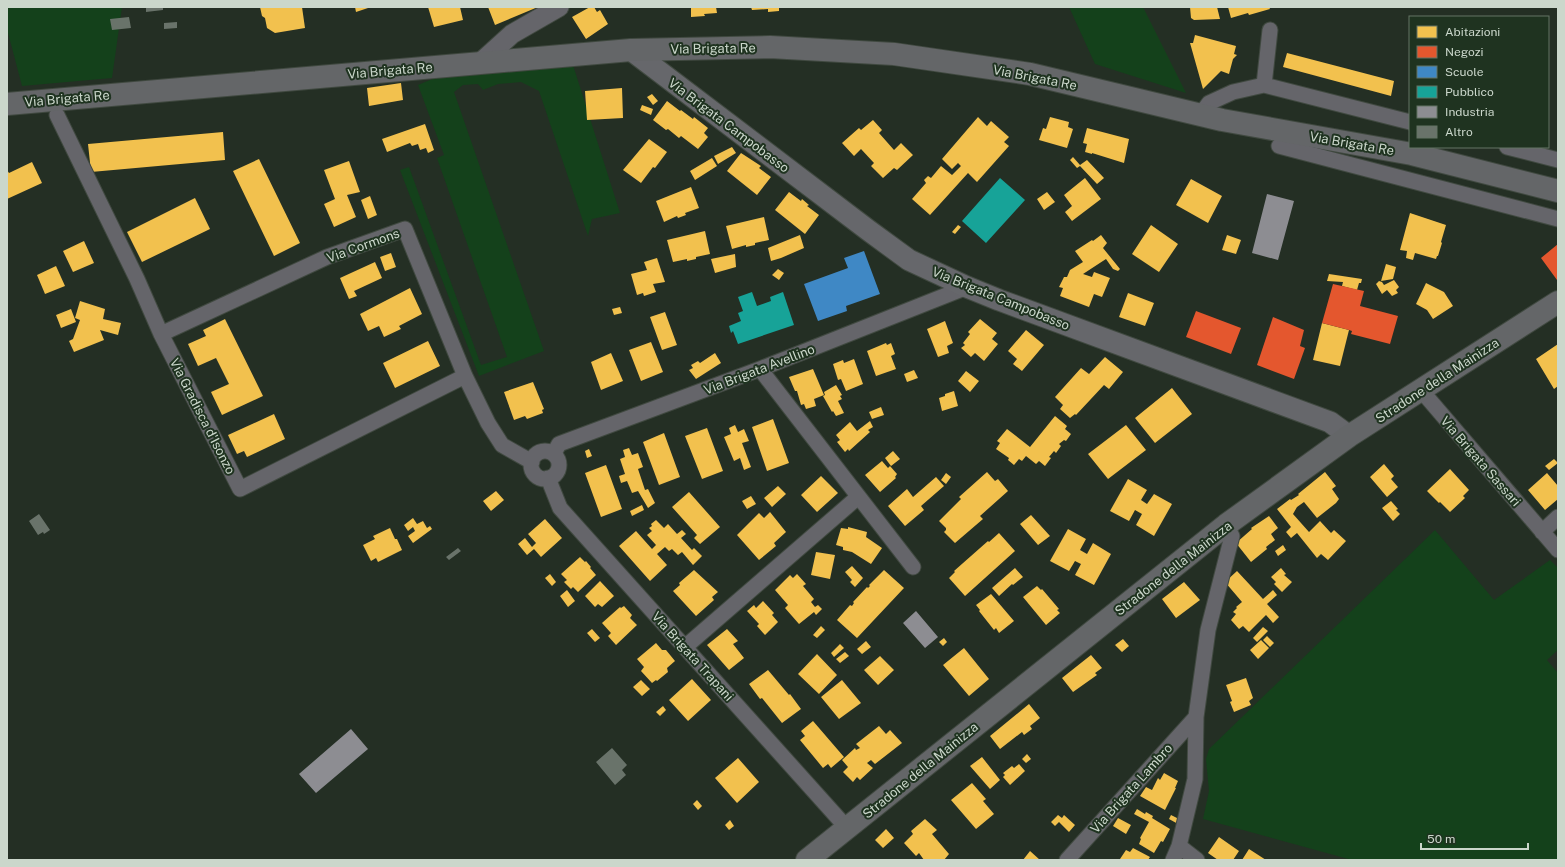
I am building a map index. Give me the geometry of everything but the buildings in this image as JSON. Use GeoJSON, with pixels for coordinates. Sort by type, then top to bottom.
{"type":"FeatureCollection","features":[{"type":"Feature","properties":{"kind":"main road","name":"Via Brigata Re"},"geometry":{"type":"LineString","coordinates":[[7,104],[631,50],[770,47],[894,54],[1030,74],[1222,120],[1412,154],[1558,191]]}},
{"type":"Feature","properties":{"kind":"main road","name":"Via Brigata Campobasso"},"geometry":{"type":"LineString","coordinates":[[631,50],[909,260],[967,287],[1330,422],[1349,436]]}},
{"type":"Feature","properties":{"kind":"main road","name":"Stradone della Mainizza"},"geometry":{"type":"LineString","coordinates":[[807,860],[1226,525],[1349,436],[1420,389],[1558,302]]}},
{"type":"Feature","properties":{"kind":"street"},"geometry":{"type":"LineString","coordinates":[[480,63],[512,34],[560,7]]}},
{"type":"Feature","properties":{"kind":"street"},"geometry":{"type":"LineString","coordinates":[[1264,85],[1270,30]]}},
{"type":"Feature","properties":{"kind":"street"},"geometry":{"type":"LineString","coordinates":[[1200,115],[1209,103],[1233,92],[1264,85],[1409,122]]}},
{"type":"Feature","properties":{"kind":"street","name":"Via Gradisca d'Isonzo"},"geometry":{"type":"LineString","coordinates":[[57,116],[137,279],[162,334],[240,489],[465,376]]}},
{"type":"Feature","properties":{"kind":"street","name":"Via Brigata Re"},"geometry":{"type":"LineString","coordinates":[[1279,146],[1558,219]]}},
{"type":"Feature","properties":{"kind":"street"},"geometry":{"type":"LineString","coordinates":[[1511,148],[1558,160]]}},
{"type":"Feature","properties":{"kind":"street","name":"Via Cormons"},"geometry":{"type":"LineString","coordinates":[[162,334],[327,257],[405,229],[465,376],[488,423],[502,445],[532,462]]}},
{"type":"Feature","properties":{"kind":"street","name":"Via Brigata Avellino"},"geometry":{"type":"LineString","coordinates":[[554,453],[559,444],[760,369],[967,287]]}},
{"type":"Feature","properties":{"kind":"street"},"geometry":{"type":"LineString","coordinates":[[760,369],[913,567]]}},
{"type":"Feature","properties":{"kind":"street","name":"Via Brigata Sassari"},"geometry":{"type":"LineString","coordinates":[[1420,389],[1558,550]]}},
{"type":"Feature","properties":{"kind":"street"},"geometry":{"type":"LineString","coordinates":[[549,451],[554,453],[558,458],[559,469],[548,478],[538,476],[534,472],[532,462],[534,457],[538,453],[549,451]]}},
{"type":"Feature","properties":{"kind":"street","name":"Via Brigata Trapani"},"geometry":{"type":"LineString","coordinates":[[548,478],[560,508],[847,828]]}},
{"type":"Feature","properties":{"kind":"street"},"geometry":{"type":"LineString","coordinates":[[685,647],[858,497]]}},
{"type":"Feature","properties":{"kind":"street"},"geometry":{"type":"LineString","coordinates":[[1542,532],[1558,517]]}},
{"type":"Feature","properties":{"kind":"street"},"geometry":{"type":"LineString","coordinates":[[1173,860],[1179,846],[1195,779],[1196,717],[1208,630],[1232,536],[1226,525]]}},
{"type":"Feature","properties":{"kind":"street","name":"Via Brigata Lambro"},"geometry":{"type":"LineString","coordinates":[[1067,860],[1196,717]]}},
{"type":"Feature","properties":{"kind":"street"},"geometry":{"type":"LineString","coordinates":[[1179,846],[1197,860]]}},
{"type":"Feature","properties":{"kind":"green space"},"geometry":{"type":"Polygon","coordinates":[[[7,7],[122,7],[112,78],[22,86],[7,29],[7,7]]]}},
{"type":"Feature","properties":{"kind":"green space"},"geometry":{"type":"Polygon","coordinates":[[[1069,7],[1143,7],[1186,93],[1095,64],[1069,7]]]}},
{"type":"Feature","properties":{"kind":"green space"},"geometry":{"type":"Polygon","coordinates":[[[573,65],[620,213],[592,219],[588,236],[539,91],[521,82],[498,84],[483,90],[478,84],[463,85],[454,92],[544,351],[479,376],[400,170],[409,167],[481,365],[507,357],[437,158],[444,155],[418,85],[442,75],[573,65]]]}},
{"type":"Feature","properties":{"kind":"green space"},"geometry":{"type":"Polygon","coordinates":[[[1435,530],[1494,600],[1550,560],[1558,568],[1558,650],[1547,660],[1558,673],[1558,860],[1352,860],[1203,819],[1209,791],[1206,759],[1209,749],[1435,530]]]}}]}
